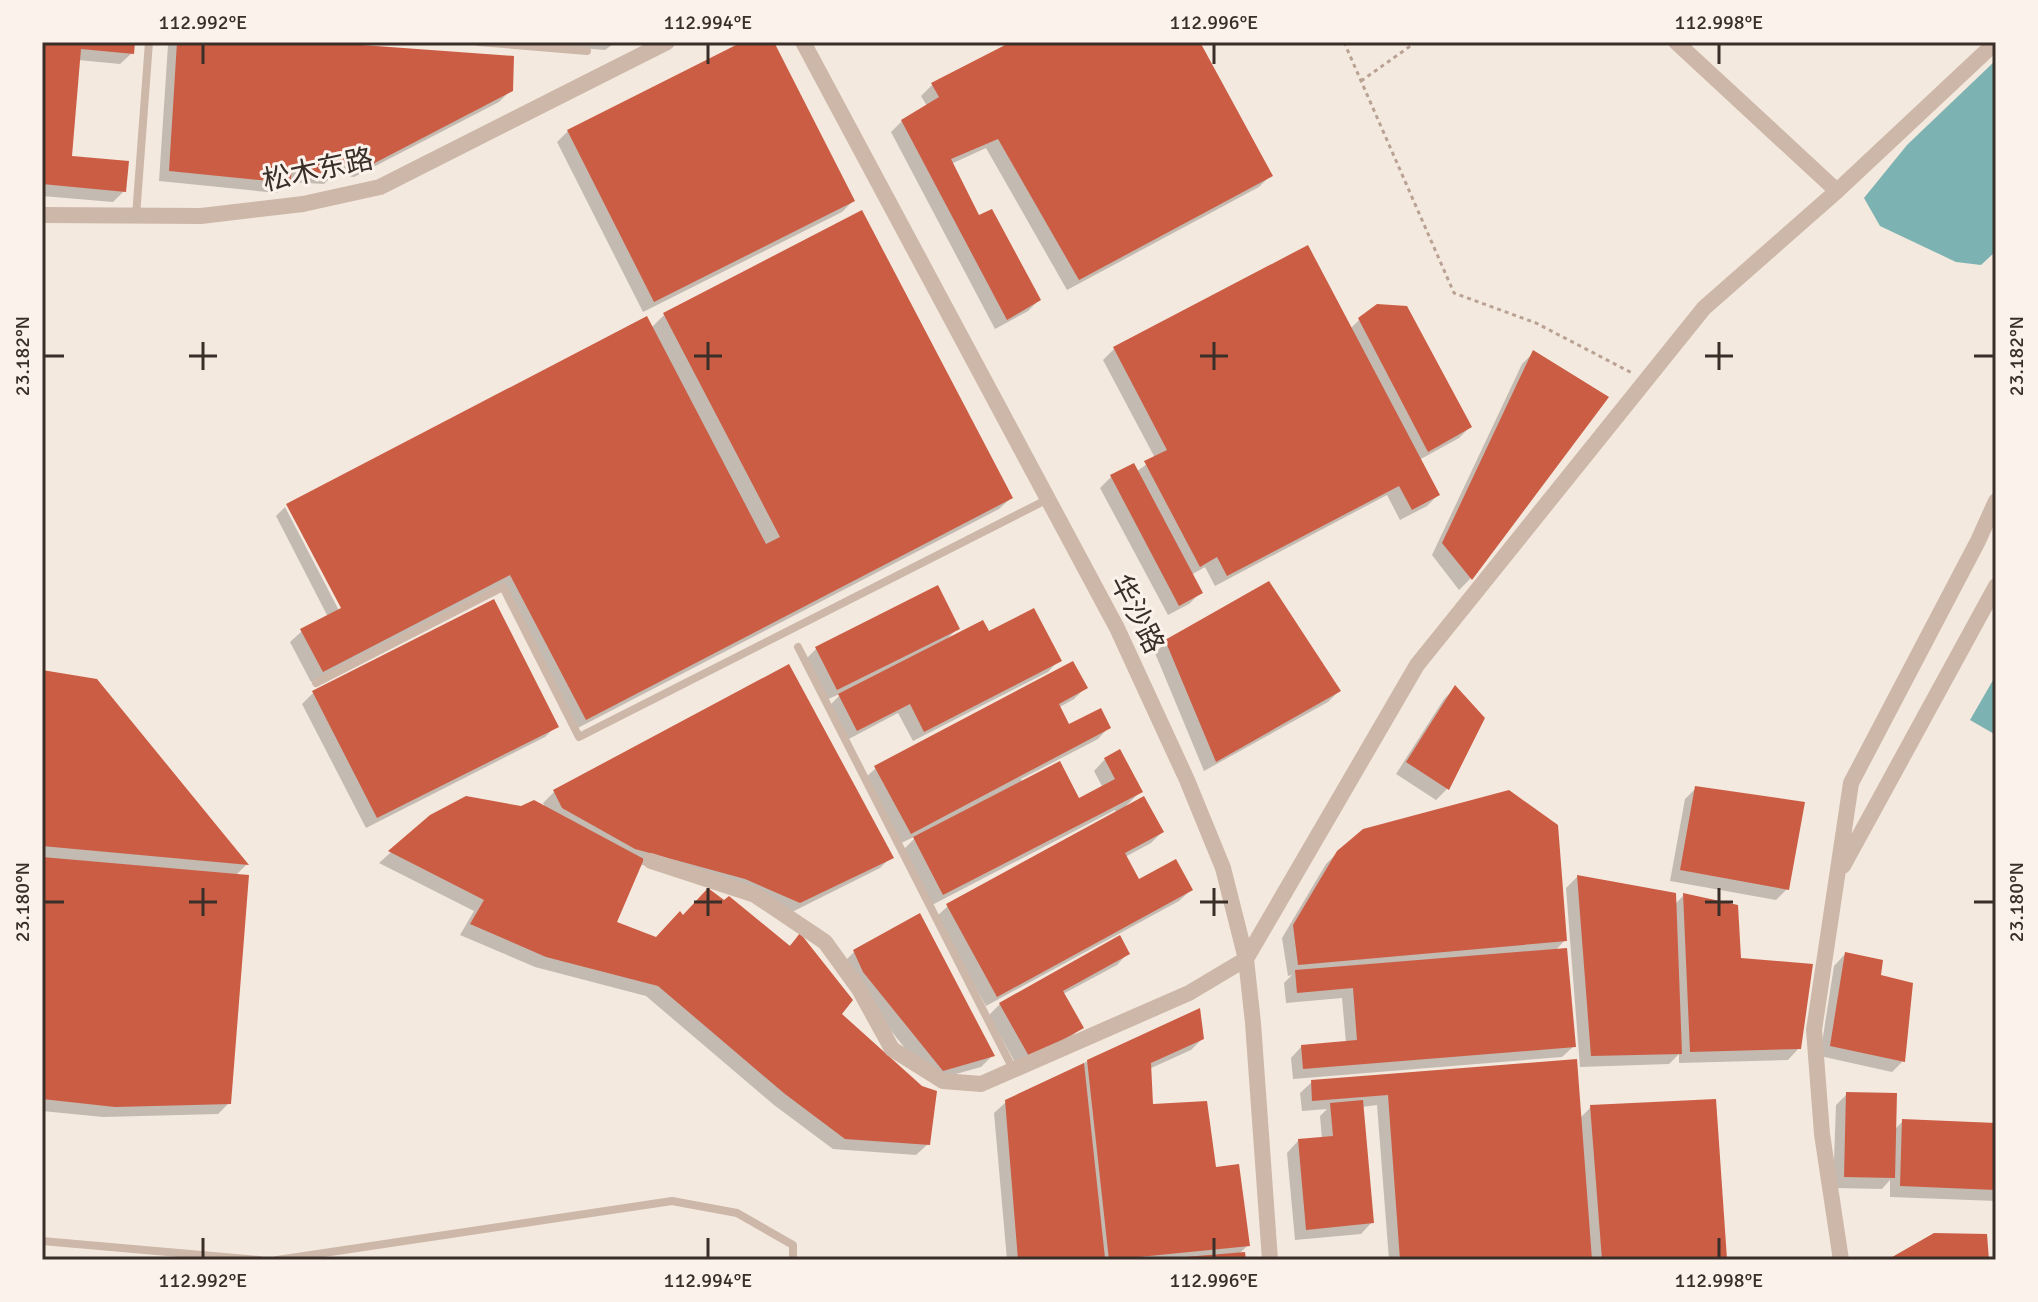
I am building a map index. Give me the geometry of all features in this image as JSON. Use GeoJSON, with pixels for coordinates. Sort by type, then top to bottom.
{"type":"FeatureCollection","features":[{"type":"Feature","properties":{"kind":"street","name":"松木东路"},"geometry":{"type":"LineString","coordinates":[[42,215],[201,216],[303,204],[380,187],[667,42]]}},
{"type":"Feature","properties":{"kind":"street","name":"华沙路"},"geometry":{"type":"LineString","coordinates":[[803,42],[1117,628],[1187,780],[1223,868],[1246,959],[1270,1260]]}},
{"type":"Feature","properties":{"kind":"street"},"geometry":{"type":"LineString","coordinates":[[1676,42],[1837,191]]}},
{"type":"Feature","properties":{"kind":"street"},"geometry":{"type":"LineString","coordinates":[[651,861],[755,895],[825,942],[859,989],[892,1049],[943,1081],[981,1084],[1189,993],[1246,959],[1417,665],[1704,308],[1837,191],[1996,42]]}},
{"type":"Feature","properties":{"kind":"street"},"geometry":{"type":"LineString","coordinates":[[1841,1260],[1822,1134],[1814,1030],[1851,783],[1996,501]]}},
{"type":"Feature","properties":{"kind":"street"},"geometry":{"type":"LineString","coordinates":[[1837,878],[1996,586]]}},
{"type":"Feature","properties":{"kind":"lane"},"geometry":{"type":"LineString","coordinates":[[136,216],[149,42]]}},
{"type":"Feature","properties":{"kind":"lane"},"geometry":{"type":"LineString","coordinates":[[479,42],[587,51]]}},
{"type":"Feature","properties":{"kind":"lane"},"geometry":{"type":"LineString","coordinates":[[316,683],[503,587],[579,737],[1048,499]]}},
{"type":"Feature","properties":{"kind":"lane"},"geometry":{"type":"LineString","coordinates":[[798,647],[1014,1070]]}},
{"type":"Feature","properties":{"kind":"lane"},"geometry":{"type":"LineString","coordinates":[[277,1260],[672,1201],[737,1213],[793,1245],[793,1260]]}},
{"type":"Feature","properties":{"kind":"lane"},"geometry":{"type":"LineString","coordinates":[[42,1241],[259,1260]]}},
{"type":"Feature","properties":{"kind":"lane"},"geometry":{"type":"LineString","coordinates":[[345,1260],[346,1250]]}},
{"type":"Feature","properties":{"kind":"path"},"geometry":{"type":"LineString","coordinates":[[1344,42],[1454,293],[1536,323],[1647,380]]}},
{"type":"Feature","properties":{"kind":"path"},"geometry":{"type":"LineString","coordinates":[[1361,81],[1416,42]]}},
{"type":"Feature","properties":{"kind":"water"},"geometry":{"type":"Polygon","coordinates":[[[1996,60],[1996,251],[1981,265],[1956,262],[1880,226],[1864,198],[1907,145],[1996,60]]]}},
{"type":"Feature","properties":{"kind":"water"},"geometry":{"type":"Polygon","coordinates":[[[1996,675],[1996,735],[1970,720],[1996,675]]]}},
{"type":"Feature","properties":{"kind":"building"},"geometry":{"type":"Polygon","coordinates":[[[42,42],[135,42],[134,54],[81,49],[72,156],[129,161],[126,192],[42,184],[42,42]]]}},
{"type":"Feature","properties":{"kind":"building"},"geometry":{"type":"Polygon","coordinates":[[[177,42],[321,42],[514,56],[513,91],[367,167],[338,163],[337,174],[292,171],[290,183],[169,171],[177,42]]]}},
{"type":"Feature","properties":{"kind":"building"},"geometry":{"type":"Polygon","coordinates":[[[742,42],[774,42],[855,201],[654,302],[567,130],[742,42]]]}},
{"type":"Feature","properties":{"kind":"building"},"geometry":{"type":"Polygon","coordinates":[[[1011,42],[1200,42],[1273,176],[1079,280],[998,139],[951,159],[979,215],[992,209],[1041,300],[1007,320],[901,120],[939,97],[931,83],[1011,42]]]}},
{"type":"Feature","properties":{"kind":"building"},"geometry":{"type":"Polygon","coordinates":[[[862,210],[1013,498],[586,720],[510,575],[323,672],[300,629],[341,608],[286,504],[647,316],[766,544],[780,537],[663,313],[862,210]]]}},
{"type":"Feature","properties":{"kind":"building"},"geometry":{"type":"Polygon","coordinates":[[[1308,245],[1440,495],[1412,510],[1399,486],[1227,576],[1217,557],[1200,567],[1144,461],[1167,450],[1113,347],[1308,245]]]}},
{"type":"Feature","properties":{"kind":"building"},"geometry":{"type":"Polygon","coordinates":[[[1377,304],[1407,306],[1472,427],[1428,452],[1358,318],[1377,304]]]}},
{"type":"Feature","properties":{"kind":"building"},"geometry":{"type":"Polygon","coordinates":[[[1533,350],[1609,397],[1472,580],[1442,543],[1533,350]]]}},
{"type":"Feature","properties":{"kind":"building"},"geometry":{"type":"Polygon","coordinates":[[[1134,463],[1203,593],[1179,606],[1110,475],[1134,463]]]}},
{"type":"Feature","properties":{"kind":"building"},"geometry":{"type":"Polygon","coordinates":[[[1269,581],[1341,691],[1216,762],[1165,640],[1269,581]]]}},
{"type":"Feature","properties":{"kind":"building"},"geometry":{"type":"Polygon","coordinates":[[[938,585],[960,629],[837,690],[815,647],[938,585]]]}},
{"type":"Feature","properties":{"kind":"building"},"geometry":{"type":"Polygon","coordinates":[[[494,599],[559,727],[377,818],[312,691],[494,599]]]}},
{"type":"Feature","properties":{"kind":"building"},"geometry":{"type":"Polygon","coordinates":[[[1034,608],[1062,661],[924,732],[910,704],[857,731],[838,694],[983,620],[989,631],[1034,608]]]}},
{"type":"Feature","properties":{"kind":"building"},"geometry":{"type":"Polygon","coordinates":[[[1073,661],[1088,688],[1059,704],[1069,724],[1101,708],[1111,728],[911,834],[874,766],[1073,661]]]}},
{"type":"Feature","properties":{"kind":"building"},"geometry":{"type":"Polygon","coordinates":[[[789,664],[894,858],[800,903],[745,879],[635,849],[562,808],[553,790],[789,664]]]}},
{"type":"Feature","properties":{"kind":"building"},"geometry":{"type":"Polygon","coordinates":[[[42,670],[97,679],[249,865],[42,846],[42,670]]]}},
{"type":"Feature","properties":{"kind":"building"},"geometry":{"type":"Polygon","coordinates":[[[1455,685],[1485,718],[1449,790],[1406,762],[1455,685]]]}},
{"type":"Feature","properties":{"kind":"building"},"geometry":{"type":"Polygon","coordinates":[[[1120,749],[1143,792],[943,895],[913,837],[1060,761],[1079,798],[1115,779],[1104,758],[1120,749]]]}},
{"type":"Feature","properties":{"kind":"building"},"geometry":{"type":"Polygon","coordinates":[[[1695,786],[1805,802],[1789,890],[1680,870],[1695,786]]]}},
{"type":"Feature","properties":{"kind":"building"},"geometry":{"type":"Polygon","coordinates":[[[1509,790],[1558,825],[1567,941],[1298,965],[1293,925],[1337,851],[1363,829],[1509,790]]]}},
{"type":"Feature","properties":{"kind":"building"},"geometry":{"type":"Polygon","coordinates":[[[466,796],[521,806],[534,800],[644,859],[617,922],[656,937],[680,911],[683,915],[708,888],[724,900],[729,896],[790,946],[800,933],[853,1000],[842,1014],[922,1086],[937,1091],[930,1145],[845,1139],[785,1094],[658,986],[546,957],[470,924],[484,900],[388,851],[430,815],[466,796]]]}},
{"type":"Feature","properties":{"kind":"building"},"geometry":{"type":"Polygon","coordinates":[[[1144,796],[1164,832],[1125,853],[1139,879],[1176,859],[1193,890],[997,997],[946,904],[1144,796]]]}},
{"type":"Feature","properties":{"kind":"building"},"geometry":{"type":"Polygon","coordinates":[[[42,857],[249,875],[231,1104],[115,1107],[42,1099],[42,857]]]}},
{"type":"Feature","properties":{"kind":"building"},"geometry":{"type":"Polygon","coordinates":[[[1577,875],[1676,893],[1682,1054],[1591,1056],[1577,875]]]}},
{"type":"Feature","properties":{"kind":"building"},"geometry":{"type":"Polygon","coordinates":[[[1683,893],[1738,905],[1741,958],[1813,964],[1801,1049],[1690,1052],[1683,893]]]}},
{"type":"Feature","properties":{"kind":"building"},"geometry":{"type":"Polygon","coordinates":[[[920,913],[995,1056],[943,1071],[863,972],[853,950],[920,913]]]}},
{"type":"Feature","properties":{"kind":"building"},"geometry":{"type":"Polygon","coordinates":[[[1120,935],[1130,954],[1063,991],[1084,1028],[1030,1058],[999,1003],[1120,935]]]}},
{"type":"Feature","properties":{"kind":"building"},"geometry":{"type":"Polygon","coordinates":[[[1567,948],[1576,1047],[1303,1069],[1301,1045],[1357,1040],[1353,988],[1297,993],[1295,970],[1567,948]]]}},
{"type":"Feature","properties":{"kind":"building"},"geometry":{"type":"Polygon","coordinates":[[[1845,952],[1883,960],[1881,975],[1913,983],[1905,1062],[1830,1046],[1845,952]]]}},
{"type":"Feature","properties":{"kind":"building"},"geometry":{"type":"Polygon","coordinates":[[[1200,1008],[1204,1039],[1151,1063],[1153,1104],[1207,1101],[1216,1167],[1239,1164],[1250,1246],[1109,1260],[1087,1060],[1200,1008]]]}},
{"type":"Feature","properties":{"kind":"building"},"geometry":{"type":"Polygon","coordinates":[[[1577,1059],[1592,1260],[1400,1260],[1388,1095],[1312,1101],[1311,1080],[1577,1059]]]}},
{"type":"Feature","properties":{"kind":"building"},"geometry":{"type":"Polygon","coordinates":[[[1084,1063],[1105,1258],[1018,1260],[1005,1100],[1084,1063]]]}},
{"type":"Feature","properties":{"kind":"building"},"geometry":{"type":"Polygon","coordinates":[[[1846,1092],[1897,1093],[1895,1178],[1844,1177],[1846,1092]]]}},
{"type":"Feature","properties":{"kind":"building"},"geometry":{"type":"Polygon","coordinates":[[[1716,1099],[1727,1259],[1602,1260],[1590,1105],[1716,1099]]]}},
{"type":"Feature","properties":{"kind":"building"},"geometry":{"type":"Polygon","coordinates":[[[1363,1100],[1374,1223],[1306,1230],[1298,1139],[1333,1136],[1330,1103],[1363,1100]]]}},
{"type":"Feature","properties":{"kind":"building"},"geometry":{"type":"Polygon","coordinates":[[[1902,1119],[1996,1123],[1996,1190],[1900,1186],[1902,1119]]]}},
{"type":"Feature","properties":{"kind":"building"},"geometry":{"type":"Polygon","coordinates":[[[1934,1233],[1987,1234],[1989,1260],[1887,1260],[1934,1233]]]}},
{"type":"Feature","properties":{"kind":"building"},"geometry":{"type":"Polygon","coordinates":[[[1245,1252],[1246,1260],[1173,1260],[1173,1258],[1245,1252]]]}}]}
